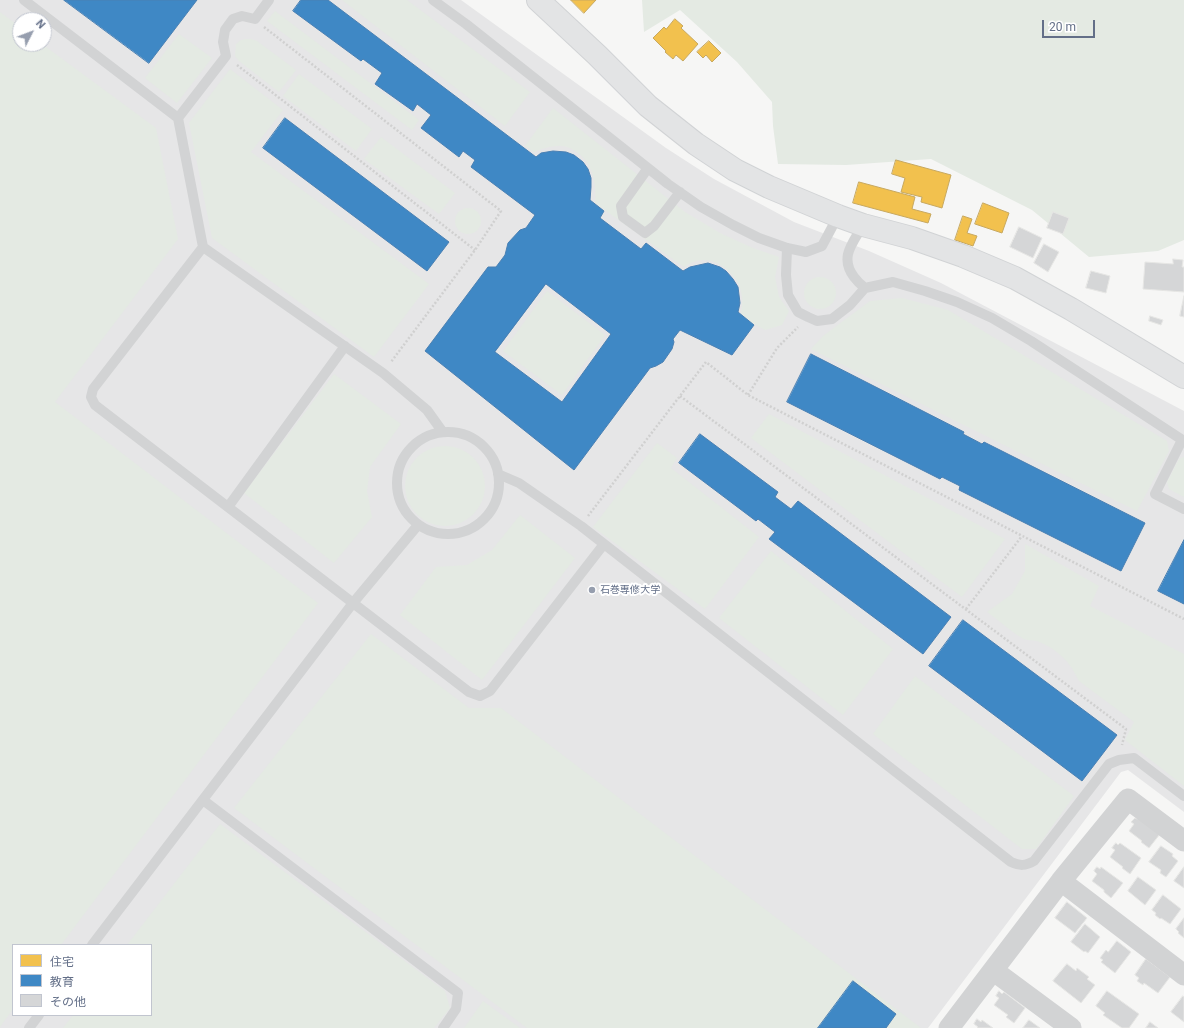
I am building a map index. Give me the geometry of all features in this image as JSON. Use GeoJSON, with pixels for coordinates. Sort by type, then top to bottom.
{"type":"FeatureCollection","features":[{"type":"Feature","properties":{"kind":"street"},"geometry":{"type":"LineString","coordinates":[[538,0],[597,55],[648,106],[696,144],[735,170],[769,187],[838,216],[863,225],[912,238],[963,256],[1015,278],[1071,309],[1184,377]]}},
{"type":"Feature","properties":{"kind":"street"},"geometry":{"type":"LineString","coordinates":[[949,1028],[1062,881],[1128,799],[1184,841]]}},
{"type":"Feature","properties":{"kind":"street"},"geometry":{"type":"LineString","coordinates":[[1062,881],[1184,975]]}},
{"type":"Feature","properties":{"kind":"street"},"geometry":{"type":"LineString","coordinates":[[994,971],[1071,1028]]}},
{"type":"Feature","properties":{"kind":"lane"},"geometry":{"type":"LineString","coordinates":[[24,0],[178,118],[203,247],[383,373],[427,410],[442,431]]}},
{"type":"Feature","properties":{"kind":"lane"},"geometry":{"type":"LineString","coordinates":[[178,118],[226,56],[223,42],[225,30],[233,19],[242,16],[255,19],[269,0]]}},
{"type":"Feature","properties":{"kind":"lane"},"geometry":{"type":"LineString","coordinates":[[433,0],[648,168],[701,207],[733,225],[759,238],[787,248],[806,252],[822,246],[838,216]]}},
{"type":"Feature","properties":{"kind":"lane"},"geometry":{"type":"LineString","coordinates":[[648,168],[620,206],[623,217],[645,233],[654,226],[680,192]]}},
{"type":"Feature","properties":{"kind":"lane"},"geometry":{"type":"LineString","coordinates":[[863,225],[848,250],[846,263],[854,277],[865,288]]}},
{"type":"Feature","properties":{"kind":"lane"},"geometry":{"type":"LineString","coordinates":[[203,247],[93,389],[91,397],[95,405],[469,692],[480,696],[490,691],[604,544]]}},
{"type":"Feature","properties":{"kind":"lane"},"geometry":{"type":"LineString","coordinates":[[787,248],[786,275],[788,295],[798,312],[808,317],[817,321],[832,319],[850,306],[865,288],[893,282],[925,291],[957,302],[992,318],[1183,440],[1154,494],[1184,509]]}},
{"type":"Feature","properties":{"kind":"lane"},"geometry":{"type":"LineString","coordinates":[[228,507],[345,346]]}},
{"type":"Feature","properties":{"kind":"lane"},"geometry":{"type":"LineString","coordinates":[[442,431],[453,431],[473,437],[488,450],[498,474],[498,494],[494,506],[486,518],[473,528],[457,533],[442,534],[429,531],[418,525],[407,515],[400,502],[396,486],[397,472],[404,454],[416,441],[430,434],[442,431]]}},
{"type":"Feature","properties":{"kind":"lane"},"geometry":{"type":"LineString","coordinates":[[498,474],[519,483],[581,526],[1015,864],[1026,865],[1034,861],[1109,764],[1119,760],[1134,758],[1184,796]]}},
{"type":"Feature","properties":{"kind":"lane"},"geometry":{"type":"LineString","coordinates":[[93,944],[354,603],[418,525]]}},
{"type":"Feature","properties":{"kind":"lane"},"geometry":{"type":"LineString","coordinates":[[203,800],[458,993],[456,1009],[443,1028]]}},
{"type":"Feature","properties":{"kind":"lane"},"geometry":{"type":"LineString","coordinates":[[29,1028],[38,1016]]}},
{"type":"Feature","properties":{"kind":"path"},"geometry":{"type":"LineString","coordinates":[[255,19],[501,211],[475,250],[383,373]]}},
{"type":"Feature","properties":{"kind":"path"},"geometry":{"type":"LineString","coordinates":[[226,56],[475,250]]}},
{"type":"Feature","properties":{"kind":"path"},"geometry":{"type":"LineString","coordinates":[[748,395],[777,348],[808,317]]}},
{"type":"Feature","properties":{"kind":"path"},"geometry":{"type":"LineString","coordinates":[[581,526],[706,362],[748,395],[1184,619]]}},
{"type":"Feature","properties":{"kind":"path"},"geometry":{"type":"LineString","coordinates":[[680,396],[1126,729],[1119,760]]}},
{"type":"Feature","properties":{"kind":"path"},"geometry":{"type":"LineString","coordinates":[[966,610],[1022,536]]}},
{"type":"Feature","properties":{"kind":"shaded area","name":"石巻専修大学"},"geometry":{"type":"Polygon","coordinates":[[[0,0],[461,0],[666,148],[714,179],[794,222],[869,251],[941,283],[1184,411],[1184,812],[1128,770],[1121,772],[928,1028],[0,1028],[0,0]]]}},
{"type":"Feature","properties":{"kind":"shaded area"},"geometry":{"type":"Polygon","coordinates":[[[342,0],[407,0],[530,92],[505,126],[342,0]]]}},
{"type":"Feature","properties":{"kind":"shaded area"},"geometry":{"type":"Polygon","coordinates":[[[642,0],[1184,0],[1184,240],[1158,251],[1089,257],[1032,210],[931,159],[846,165],[778,164],[773,126],[772,102],[737,62],[680,10],[644,32],[642,0]]]}},
{"type":"Feature","properties":{"kind":"shaded area"},"geometry":{"type":"Polygon","coordinates":[[[275,11],[419,120],[412,130],[267,21],[275,11]]]}},
{"type":"Feature","properties":{"kind":"shaded area"},"geometry":{"type":"Polygon","coordinates":[[[0,12],[12,21],[12,52],[52,51],[156,128],[178,239],[55,402],[318,603],[62,944],[12,944],[12,1010],[0,1027],[0,12]]]}},
{"type":"Feature","properties":{"kind":"shaded area"},"geometry":{"type":"Polygon","coordinates":[[[179,34],[212,58],[177,103],[145,78],[179,34]]]}},
{"type":"Feature","properties":{"kind":"shaded area"},"geometry":{"type":"Polygon","coordinates":[[[246,39],[257,41],[296,70],[279,92],[239,61],[235,56],[236,44],[241,40],[246,39]]]}},
{"type":"Feature","properties":{"kind":"shaded area"},"geometry":{"type":"Polygon","coordinates":[[[230,69],[283,110],[251,152],[429,284],[374,357],[212,238],[189,123],[230,69]]]}},
{"type":"Feature","properties":{"kind":"shaded area"},"geometry":{"type":"Polygon","coordinates":[[[299,74],[372,129],[356,151],[283,96],[299,74]]]}},
{"type":"Feature","properties":{"kind":"shaded area"},"geometry":{"type":"Polygon","coordinates":[[[553,108],[685,212],[720,233],[753,248],[779,257],[775,277],[779,297],[789,311],[782,325],[765,330],[741,314],[742,298],[740,287],[738,282],[728,270],[722,266],[704,260],[690,263],[684,267],[595,203],[595,188],[590,167],[575,151],[567,147],[560,146],[549,147],[534,152],[525,146],[553,108]]]}},
{"type":"Feature","properties":{"kind":"shaded area"},"geometry":{"type":"Polygon","coordinates":[[[381,137],[455,193],[439,214],[364,159],[381,137]]]}},
{"type":"Feature","properties":{"kind":"shaded area"},"geometry":{"type":"Polygon","coordinates":[[[468,208],[477,212],[481,221],[477,230],[468,234],[459,230],[455,221],[459,212],[468,208]]]}},
{"type":"Feature","properties":{"kind":"shaded area"},"geometry":{"type":"Polygon","coordinates":[[[820,277],[829,280],[833,284],[836,293],[833,302],[829,306],[820,309],[811,306],[807,302],[804,293],[807,284],[811,280],[820,277]]]}},
{"type":"Feature","properties":{"kind":"shaded area"},"geometry":{"type":"Polygon","coordinates":[[[547,291],[605,335],[562,395],[503,351],[547,291]]]}},
{"type":"Feature","properties":{"kind":"shaded area"},"geometry":{"type":"Polygon","coordinates":[[[902,298],[948,310],[1167,441],[1169,451],[1137,511],[811,349],[823,336],[870,301],[902,298]]]}},
{"type":"Feature","properties":{"kind":"shaded area"},"geometry":{"type":"Polygon","coordinates":[[[334,374],[401,424],[370,467],[367,491],[372,517],[334,563],[244,493],[334,374]]]}},
{"type":"Feature","properties":{"kind":"shaded area"},"geometry":{"type":"Polygon","coordinates":[[[769,414],[1005,539],[962,597],[751,438],[769,414]]]}},
{"type":"Feature","properties":{"kind":"shaded area"},"geometry":{"type":"Polygon","coordinates":[[[657,443],[677,458],[671,468],[759,537],[705,609],[593,527],[657,443]]]}},
{"type":"Feature","properties":{"kind":"shaded area"},"geometry":{"type":"Polygon","coordinates":[[[445,446],[460,449],[473,458],[482,471],[485,486],[482,501],[473,514],[460,523],[445,526],[430,523],[417,514],[408,501],[405,486],[408,471],[417,458],[430,449],[445,446]]]}},
{"type":"Feature","properties":{"kind":"shaded area"},"geometry":{"type":"Polygon","coordinates":[[[1184,457],[1184,497],[1169,489],[1167,482],[1179,459],[1184,457]]]}},
{"type":"Feature","properties":{"kind":"shaded area"},"geometry":{"type":"Polygon","coordinates":[[[520,515],[575,558],[482,680],[400,615],[436,567],[467,565],[492,550],[520,515]]]}},
{"type":"Feature","properties":{"kind":"shaded area"},"geometry":{"type":"Polygon","coordinates":[[[1025,544],[1099,586],[1090,606],[1184,654],[1184,786],[1125,740],[1134,722],[1079,681],[1072,668],[1057,652],[1037,641],[1022,638],[987,612],[1012,594],[1025,571],[1025,544]]]}},
{"type":"Feature","properties":{"kind":"shaded area"},"geometry":{"type":"Polygon","coordinates":[[[771,551],[893,649],[843,715],[719,618],[771,551]]]}},
{"type":"Feature","properties":{"kind":"shaded area"},"geometry":{"type":"Polygon","coordinates":[[[371,634],[469,708],[501,708],[921,1028],[527,1028],[234,808],[371,634]]]}},
{"type":"Feature","properties":{"kind":"shaded area"},"geometry":{"type":"Polygon","coordinates":[[[915,676],[1074,796],[1036,849],[1022,849],[873,734],[915,676]]]}},
{"type":"Feature","properties":{"kind":"shaded area"},"geometry":{"type":"Polygon","coordinates":[[[220,824],[445,991],[450,1008],[434,1028],[63,1028],[72,1016],[152,1016],[152,944],[128,944],[220,824]]]}},
{"type":"Feature","properties":{"kind":"shaded area"},"geometry":{"type":"Polygon","coordinates":[[[483,1001],[520,1028],[464,1028],[483,1001]]]}},
{"type":"Feature","properties":{"kind":"building: 住宅"},"geometry":{"type":"Polygon","coordinates":[[[571,0],[596,0],[584,13],[571,0]]]}},
{"type":"Feature","properties":{"kind":"building: 住宅"},"geometry":{"type":"Polygon","coordinates":[[[675,19],[683,26],[681,28],[698,44],[683,61],[676,55],[673,59],[653,38],[664,27],[666,29],[675,19]]]}},
{"type":"Feature","properties":{"kind":"building: 住宅"},"geometry":{"type":"Polygon","coordinates":[[[709,41],[721,53],[712,62],[706,55],[703,58],[697,52],[709,41]]]}},
{"type":"Feature","properties":{"kind":"building: 住宅"},"geometry":{"type":"Polygon","coordinates":[[[896,160],[951,175],[942,208],[921,202],[922,197],[901,192],[905,178],[892,174],[896,160]]]}},
{"type":"Feature","properties":{"kind":"building: 住宅"},"geometry":{"type":"Polygon","coordinates":[[[859,182],[915,197],[912,209],[931,214],[928,223],[853,203],[859,182]]]}},
{"type":"Feature","properties":{"kind":"building: 住宅"},"geometry":{"type":"Polygon","coordinates":[[[983,203],[1009,213],[1002,233],[975,224],[983,203]]]}},
{"type":"Feature","properties":{"kind":"building: 住宅"},"geometry":{"type":"Polygon","coordinates":[[[963,216],[972,219],[967,233],[977,236],[973,246],[955,240],[963,216]]]}},
{"type":"Feature","properties":{"kind":"building: 教育"},"geometry":{"type":"Polygon","coordinates":[[[64,0],[197,0],[149,63],[64,0]]]}},
{"type":"Feature","properties":{"kind":"building: 教育"},"geometry":{"type":"Polygon","coordinates":[[[301,0],[328,0],[536,157],[541,153],[553,151],[566,152],[574,155],[583,162],[588,169],[591,178],[590,200],[604,211],[600,218],[641,249],[646,243],[683,271],[690,267],[708,263],[720,267],[726,271],[738,287],[740,303],[738,312],[754,325],[732,355],[680,330],[673,339],[674,342],[672,349],[663,362],[650,368],[574,470],[425,351],[488,267],[496,267],[505,255],[508,243],[520,230],[526,228],[535,215],[471,167],[475,160],[463,151],[459,157],[421,128],[431,115],[417,104],[413,111],[375,84],[382,73],[363,59],[361,61],[293,11],[301,0]],[[546,284],[495,352],[562,402],[611,334],[546,284]]]}},
{"type":"Feature","properties":{"kind":"building: 教育"},"geometry":{"type":"Polygon","coordinates":[[[285,118],[449,242],[427,271],[263,148],[285,118]]]}},
{"type":"Feature","properties":{"kind":"building: 教育"},"geometry":{"type":"Polygon","coordinates":[[[811,354],[964,432],[963,434],[982,444],[984,442],[1145,523],[1121,571],[959,490],[960,486],[942,477],[940,479],[787,402],[811,354]]]}},
{"type":"Feature","properties":{"kind":"building: 教育"},"geometry":{"type":"Polygon","coordinates":[[[700,434],[778,492],[775,497],[791,509],[798,501],[951,617],[923,654],[769,539],[775,532],[758,519],[756,521],[679,463],[700,434]]]}},
{"type":"Feature","properties":{"kind":"building: 教育"},"geometry":{"type":"Polygon","coordinates":[[[1184,540],[1184,604],[1158,591],[1184,540]]]}},
{"type":"Feature","properties":{"kind":"building: 教育"},"geometry":{"type":"Polygon","coordinates":[[[963,620],[1117,735],[1082,781],[929,666],[963,620]]]}},
{"type":"Feature","properties":{"kind":"building: 教育"},"geometry":{"type":"Polygon","coordinates":[[[853,981],[896,1014],[886,1028],[818,1028],[853,981]]]}},
{"type":"Feature","properties":{"kind":"building: その他"},"geometry":{"type":"Polygon","coordinates":[[[1053,212],[1069,218],[1063,234],[1047,228],[1053,212]]]}},
{"type":"Feature","properties":{"kind":"building: その他"},"geometry":{"type":"Polygon","coordinates":[[[1019,227],[1042,238],[1033,258],[1010,247],[1019,227]]]}},
{"type":"Feature","properties":{"kind":"building: その他"},"geometry":{"type":"Polygon","coordinates":[[[1044,244],[1059,252],[1048,272],[1034,263],[1044,244]]]}},
{"type":"Feature","properties":{"kind":"building: その他"},"geometry":{"type":"Polygon","coordinates":[[[1173,259],[1183,260],[1182,267],[1184,267],[1184,292],[1143,289],[1145,262],[1173,264],[1173,259]]]}},
{"type":"Feature","properties":{"kind":"building: その他"},"geometry":{"type":"Polygon","coordinates":[[[1091,271],[1110,276],[1106,293],[1086,288],[1091,271]]]}},
{"type":"Feature","properties":{"kind":"building: その他"},"geometry":{"type":"Polygon","coordinates":[[[1184,296],[1184,317],[1180,316],[1184,296]]]}},
{"type":"Feature","properties":{"kind":"building: その他"},"geometry":{"type":"Polygon","coordinates":[[[1150,316],[1163,320],[1161,325],[1149,321],[1150,316]]]}},
{"type":"Feature","properties":{"kind":"building: その他"},"geometry":{"type":"Polygon","coordinates":[[[1139,817],[1160,834],[1149,848],[1129,831],[1134,824],[1131,822],[1135,818],[1137,819],[1139,817]]]}},
{"type":"Feature","properties":{"kind":"building: その他"},"geometry":{"type":"Polygon","coordinates":[[[1116,843],[1118,845],[1120,843],[1141,858],[1130,874],[1110,857],[1115,850],[1112,848],[1116,843]]]}},
{"type":"Feature","properties":{"kind":"building: その他"},"geometry":{"type":"Polygon","coordinates":[[[1161,846],[1173,854],[1172,856],[1178,861],[1166,877],[1160,873],[1161,870],[1149,862],[1161,846]]]}},
{"type":"Feature","properties":{"kind":"building: その他"},"geometry":{"type":"Polygon","coordinates":[[[1097,867],[1100,869],[1101,867],[1123,883],[1111,898],[1104,892],[1104,890],[1092,881],[1097,874],[1094,871],[1097,867]]]}},
{"type":"Feature","properties":{"kind":"building: その他"},"geometry":{"type":"Polygon","coordinates":[[[1184,867],[1184,888],[1174,881],[1184,867]]]}},
{"type":"Feature","properties":{"kind":"building: その他"},"geometry":{"type":"Polygon","coordinates":[[[1138,877],[1156,890],[1145,905],[1128,891],[1138,877]]]}},
{"type":"Feature","properties":{"kind":"building: その他"},"geometry":{"type":"Polygon","coordinates":[[[1163,895],[1181,909],[1170,924],[1161,918],[1160,919],[1152,910],[1163,895]]]}},
{"type":"Feature","properties":{"kind":"building: その他"},"geometry":{"type":"Polygon","coordinates":[[[1067,902],[1087,918],[1075,933],[1055,918],[1067,902]]]}},
{"type":"Feature","properties":{"kind":"building: その他"},"geometry":{"type":"Polygon","coordinates":[[[1184,918],[1184,938],[1176,929],[1184,918]]]}},
{"type":"Feature","properties":{"kind":"building: その他"},"geometry":{"type":"Polygon","coordinates":[[[1085,924],[1100,937],[1088,953],[1085,951],[1084,952],[1071,942],[1085,924]]]}},
{"type":"Feature","properties":{"kind":"building: その他"},"geometry":{"type":"Polygon","coordinates":[[[1117,941],[1131,952],[1115,973],[1101,962],[1103,960],[1100,958],[1106,950],[1108,952],[1117,941]]]}},
{"type":"Feature","properties":{"kind":"building: その他"},"geometry":{"type":"Polygon","coordinates":[[[1146,959],[1170,977],[1158,993],[1144,983],[1143,985],[1137,981],[1139,978],[1135,975],[1146,959]]]}},
{"type":"Feature","properties":{"kind":"building: その他"},"geometry":{"type":"Polygon","coordinates":[[[1067,964],[1076,971],[1077,968],[1089,977],[1087,979],[1095,985],[1081,1003],[1053,981],[1067,964]]]}},
{"type":"Feature","properties":{"kind":"building: その他"},"geometry":{"type":"Polygon","coordinates":[[[999,991],[1002,994],[1004,992],[1025,1008],[1014,1023],[1006,1017],[1008,1015],[994,1005],[999,998],[996,996],[999,991]]]}},
{"type":"Feature","properties":{"kind":"building: その他"},"geometry":{"type":"Polygon","coordinates":[[[1107,991],[1139,1014],[1129,1028],[1122,1028],[1103,1015],[1105,1013],[1096,1006],[1107,991]]]}},
{"type":"Feature","properties":{"kind":"building: その他"},"geometry":{"type":"Polygon","coordinates":[[[1183,996],[1184,997],[1184,1022],[1171,1012],[1183,996]]]}},
{"type":"Feature","properties":{"kind":"building: その他"},"geometry":{"type":"Polygon","coordinates":[[[977,1019],[981,1022],[982,1020],[993,1028],[977,1028],[978,1027],[974,1024],[977,1019]]]}},
{"type":"Feature","properties":{"kind":"building: その他"},"geometry":{"type":"Polygon","coordinates":[[[1029,1020],[1040,1028],[1023,1028],[1029,1020]]]}},
{"type":"Feature","properties":{"kind":"building: その他"},"geometry":{"type":"Polygon","coordinates":[[[1150,1022],[1158,1028],[1146,1028],[1150,1022]]]}},
{"type":"Feature","properties":{"kind":"place","name":"石巻専修大学"},"geometry":{"type":"Point","coordinates":[592,590]}}]}
